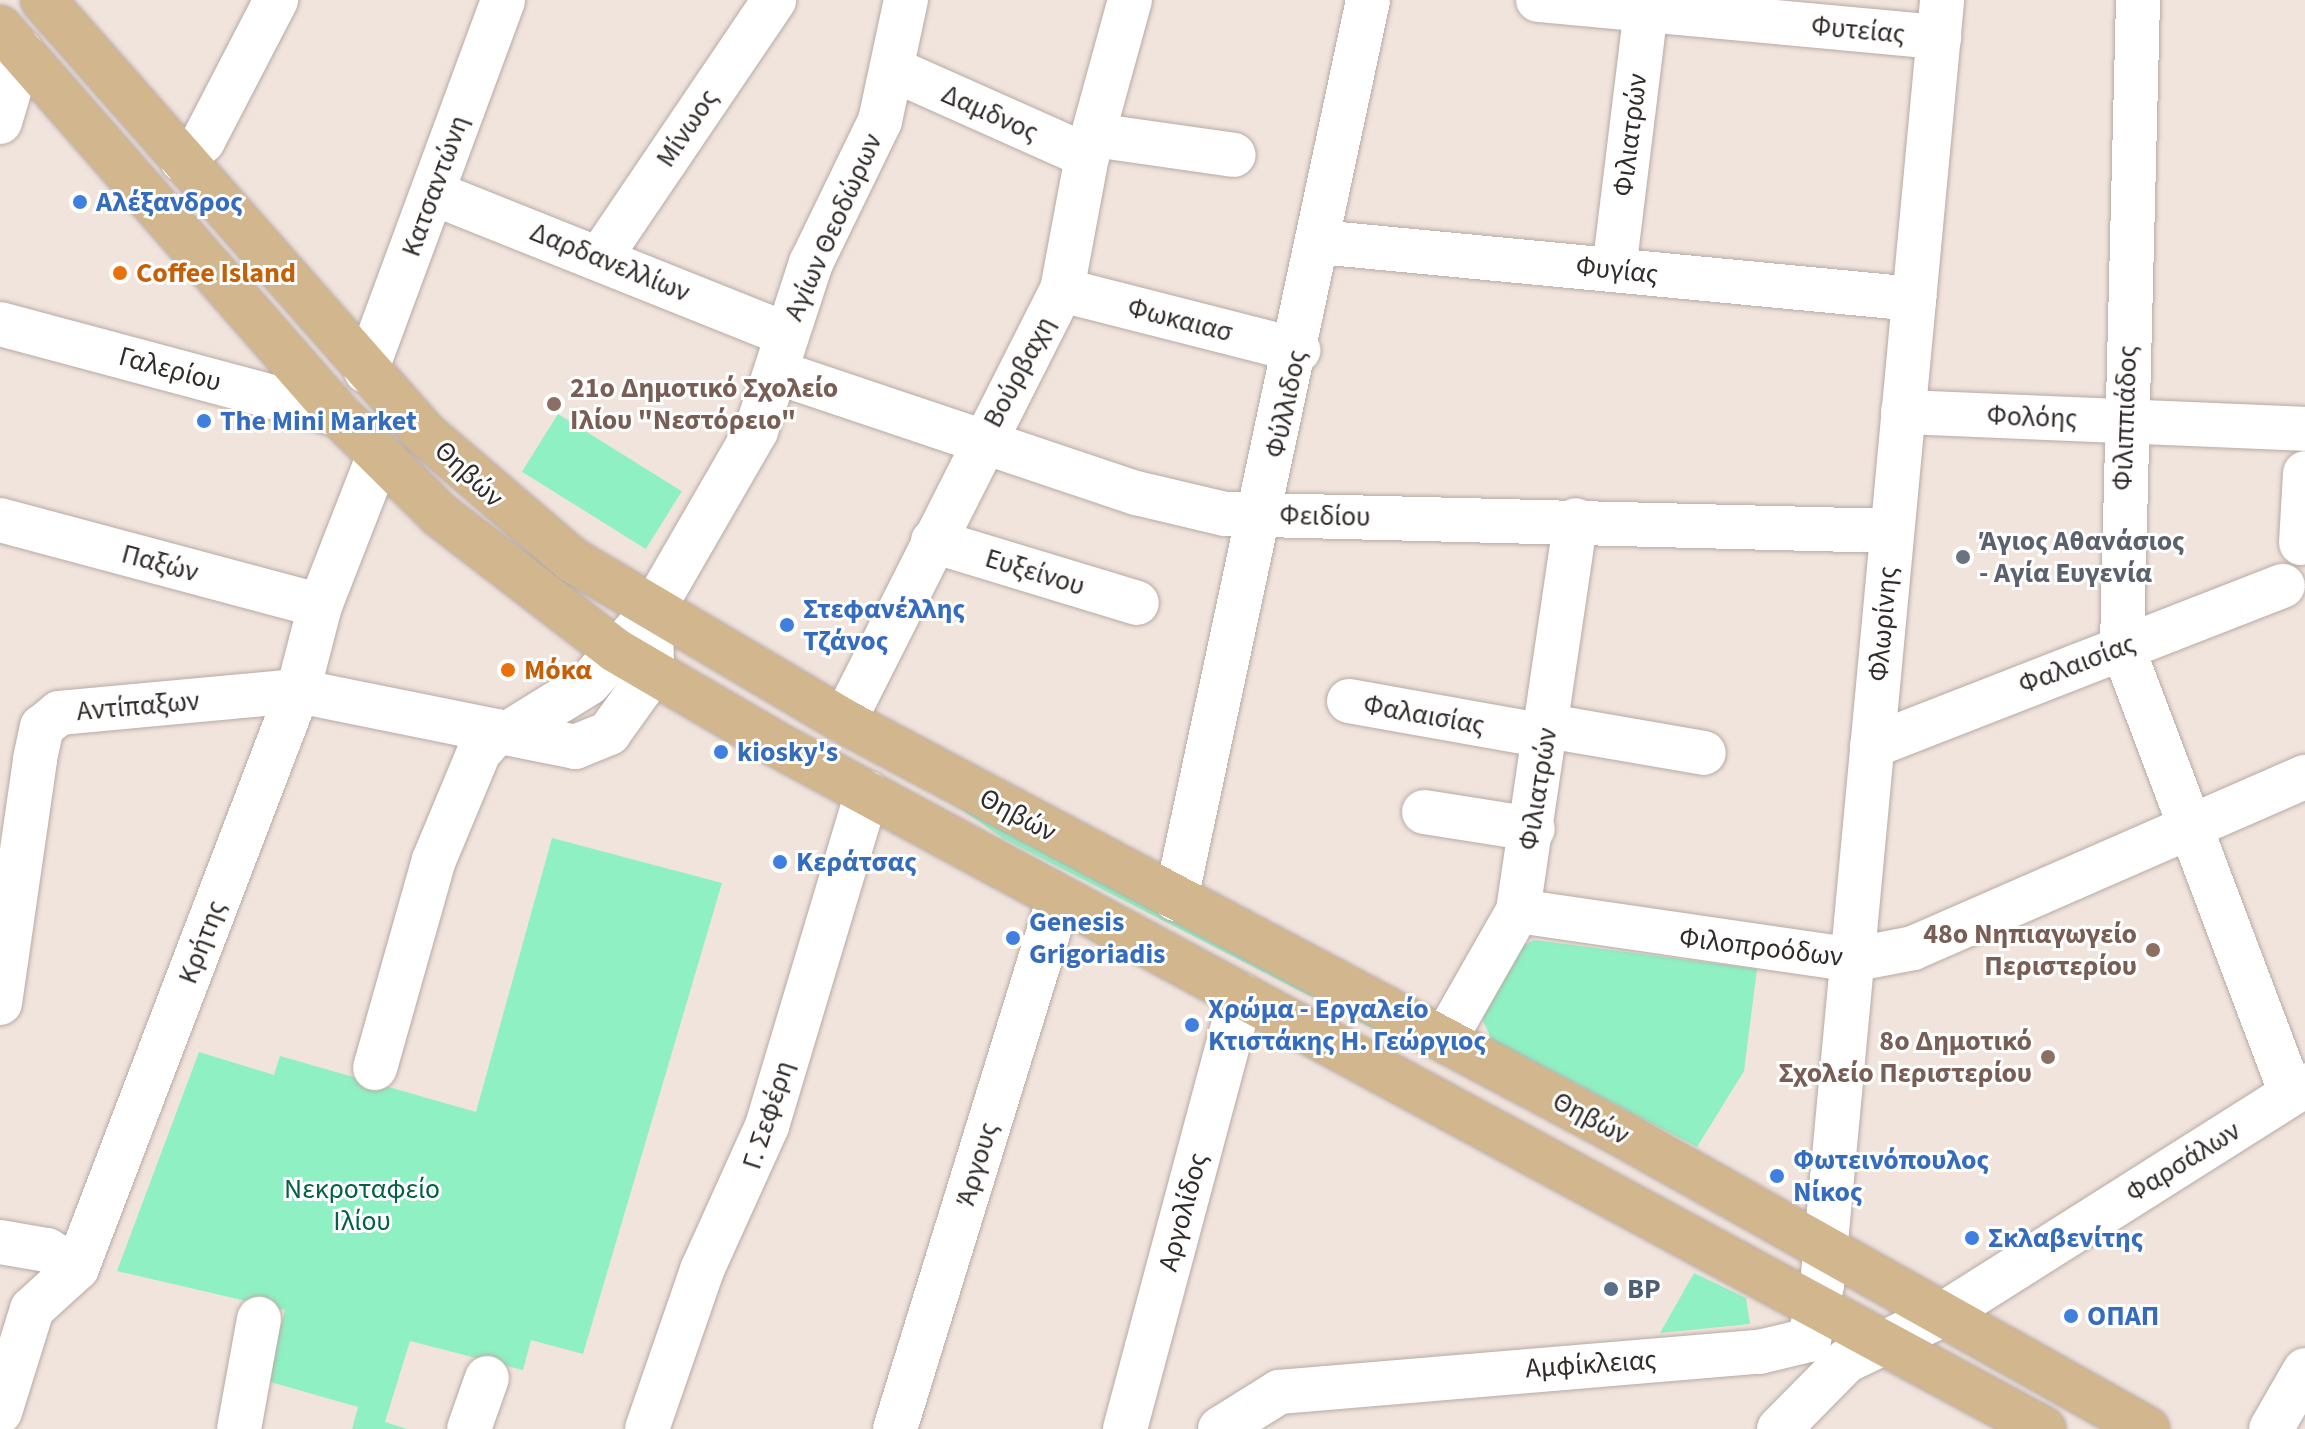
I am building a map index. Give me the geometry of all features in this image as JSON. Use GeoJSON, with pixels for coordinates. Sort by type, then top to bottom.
{"type":"FeatureCollection","features":[{"type":"Feature","properties":{"kind":"main road","name":"Θηβών"},"geometry":{"type":"LineString","coordinates":[[43,0],[366,371],[517,518],[651,613],[844,721],[1445,1039],[2147,1429]]}},
{"type":"Feature","properties":{"kind":"main road","name":"Θηβών"},"geometry":{"type":"LineString","coordinates":[[10,39],[339,415],[498,564],[615,650],[1059,898],[1819,1305],[2016,1423]]}},
{"type":"Feature","properties":{"kind":"street","name":"Κατσαντώνη"},"geometry":{"type":"LineString","coordinates":[[366,371],[503,0]]}},
{"type":"Feature","properties":{"kind":"street","name":"Μίνωος"},"geometry":{"type":"LineString","coordinates":[[601,256],[774,0]]}},
{"type":"Feature","properties":{"kind":"street","name":"Αγίων Θεοδώρων"},"geometry":{"type":"LineString","coordinates":[[615,650],[651,613],[756,431],[783,353],[880,121],[906,0]]}},
{"type":"Feature","properties":{"kind":"street","name":"Βούρβαχη"},"geometry":{"type":"LineString","coordinates":[[844,721],[983,440],[1062,290],[1090,145],[1130,0]]}},
{"type":"Feature","properties":{"kind":"street","name":"Φύλλιδος"},"geometry":{"type":"LineString","coordinates":[[1176,899],[1264,515],[1368,0]]}},
{"type":"Feature","properties":{"kind":"street","name":"Φυτείας"},"geometry":{"type":"LineString","coordinates":[[1538,0],[1941,19]]}},
{"type":"Feature","properties":{"kind":"street","name":"Φιλιππιάδος"},"geometry":{"type":"LineString","coordinates":[[2138,0],[2125,420],[2122,646],[2185,828],[2298,1089]]}},
{"type":"Feature","properties":{"kind":"street"},"geometry":{"type":"LineString","coordinates":[[182,160],[203,141],[274,1]]}},
{"type":"Feature","properties":{"kind":"street","name":"Φιλιατρών"},"geometry":{"type":"LineString","coordinates":[[1614,270],[1646,5]]}},
{"type":"Feature","properties":{"kind":"street","name":"Φλωρίνης"},"geometry":{"type":"LineString","coordinates":[[1824,1249],[1941,19]]}},
{"type":"Feature","properties":{"kind":"street"},"geometry":{"type":"LineString","coordinates":[[0,122],[10,39]]}},
{"type":"Feature","properties":{"kind":"street","name":"Δαμδνος"},"geometry":{"type":"LineString","coordinates":[[892,69],[1090,145],[1234,155]]}},
{"type":"Feature","properties":{"kind":"street","name":"Δαρδανελλίων"},"geometry":{"type":"LineString","coordinates":[[433,193],[601,256],[783,353]]}},
{"type":"Feature","properties":{"kind":"street","name":"Φυγίας"},"geometry":{"type":"LineString","coordinates":[[1319,242],[1914,299]]}},
{"type":"Feature","properties":{"kind":"street","name":"Φωκαιασ"},"geometry":{"type":"LineString","coordinates":[[1062,290],[1298,350]]}},
{"type":"Feature","properties":{"kind":"street","name":"Γαλερίου"},"geometry":{"type":"LineString","coordinates":[[0,324],[339,415]]}},
{"type":"Feature","properties":{"kind":"street","name":"Φειδίου"},"geometry":{"type":"LineString","coordinates":[[783,353],[983,440],[1185,508],[1264,515],[1576,520],[1892,531]]}},
{"type":"Feature","properties":{"kind":"street","name":"Φολόης"},"geometry":{"type":"LineString","coordinates":[[1903,412],[2305,429]]}},
{"type":"Feature","properties":{"kind":"street","name":"Κρήτης"},"geometry":{"type":"LineString","coordinates":[[0,1412],[32,1309],[77,1268],[298,691],[320,606],[379,455]]}},
{"type":"Feature","properties":{"kind":"street"},"geometry":{"type":"LineString","coordinates":[[2301,543],[2305,473]]}},
{"type":"Feature","properties":{"kind":"street","name":"Παξών"},"geometry":{"type":"LineString","coordinates":[[0,520],[320,606]]}},
{"type":"Feature","properties":{"kind":"street","name":"Φιλιατρών"},"geometry":{"type":"LineString","coordinates":[[1445,1039],[1518,911],[1533,829],[1576,520]]}},
{"type":"Feature","properties":{"kind":"street","name":"Ευξείνου"},"geometry":{"type":"LineString","coordinates":[[933,541],[1137,603]]}},
{"type":"Feature","properties":{"kind":"street","name":"Φαλαισίας"},"geometry":{"type":"LineString","coordinates":[[1872,746],[2122,646],[2283,586]]}},
{"type":"Feature","properties":{"kind":"street"},"geometry":{"type":"LineString","coordinates":[[651,613],[652,673]]}},
{"type":"Feature","properties":{"kind":"street"},"geometry":{"type":"LineString","coordinates":[[375,1068],[434,860],[479,752],[506,730],[589,683],[615,650]]}},
{"type":"Feature","properties":{"kind":"street","name":"Αντίπαξων"},"geometry":{"type":"LineString","coordinates":[[0,1003],[42,727],[59,713],[298,691],[506,730],[575,747],[592,744],[630,709],[652,673]]}},
{"type":"Feature","properties":{"kind":"street","name":"Φαλαισίας"},"geometry":{"type":"LineString","coordinates":[[1349,701],[1704,753]]}},
{"type":"Feature","properties":{"kind":"street","name":"Φιλοπροόδων"},"geometry":{"type":"LineString","coordinates":[[1518,911],[1852,960],[1913,948],[2305,777]]}},
{"type":"Feature","properties":{"kind":"street","name":"Γ. Σεφέρη"},"geometry":{"type":"LineString","coordinates":[[647,1429],[702,1270],[767,1126],[867,793]]}},
{"type":"Feature","properties":{"kind":"street"},"geometry":{"type":"LineString","coordinates":[[1424,812],[1533,829]]}},
{"type":"Feature","properties":{"kind":"street","name":"Άργους"},"geometry":{"type":"LineString","coordinates":[[895,1429],[1059,898]]}},
{"type":"Feature","properties":{"kind":"street","name":"Αργολίδος"},"geometry":{"type":"LineString","coordinates":[[1125,1429],[1241,995]]}},
{"type":"Feature","properties":{"kind":"street","name":"Φαρσάλων"},"geometry":{"type":"LineString","coordinates":[[1779,1429],[1846,1361],[1940,1316],[2298,1089]]}},
{"type":"Feature","properties":{"kind":"street"},"geometry":{"type":"LineString","coordinates":[[0,1242],[47,1250],[77,1268]]}},
{"type":"Feature","properties":{"kind":"street","name":"Αμφίκλειας"},"geometry":{"type":"LineString","coordinates":[[1220,1429],[1279,1392],[1789,1349],[1809,1340],[1819,1305],[1824,1249]]}},
{"type":"Feature","properties":{"kind":"street"},"geometry":{"type":"LineString","coordinates":[[239,1429],[259,1319]]}},
{"type":"Feature","properties":{"kind":"street"},"geometry":{"type":"LineString","coordinates":[[2016,1423],[2035,1368]]}},
{"type":"Feature","properties":{"kind":"street"},"geometry":{"type":"LineString","coordinates":[[2271,1429],[2305,1370]]}},
{"type":"Feature","properties":{"kind":"street"},"geometry":{"type":"LineString","coordinates":[[469,1429],[487,1378]]}},
{"type":"Feature","properties":{"kind":"green space"},"geometry":{"type":"Polygon","coordinates":[[[558,414],[682,491],[646,549],[522,472],[558,414]]]}},
{"type":"Feature","properties":{"kind":"green space"},"geometry":{"type":"Polygon","coordinates":[[[935,791],[1392,1030],[1448,1067],[1004,839],[935,791]]]}},
{"type":"Feature","properties":{"kind":"green space","name":"Νεκροταφείο Ιλίου"},"geometry":{"type":"Polygon","coordinates":[[[552,838],[722,883],[583,1354],[531,1340],[523,1370],[410,1341],[385,1422],[407,1429],[352,1429],[358,1407],[267,1381],[285,1310],[117,1271],[199,1052],[274,1075],[280,1056],[476,1112],[552,838]]]}},
{"type":"Feature","properties":{"kind":"green space"},"geometry":{"type":"Polygon","coordinates":[[[1534,940],[1757,969],[1744,1071],[1697,1147],[1492,1040],[1483,1021],[1484,1001],[1514,951],[1534,940]]]}},
{"type":"Feature","properties":{"kind":"green space"},"geometry":{"type":"Polygon","coordinates":[[[1694,1273],[1746,1298],[1750,1324],[1660,1333],[1694,1273]]]}},
{"type":"Feature","properties":{"kind":"place","name":"Αλέξανδρος"},"geometry":{"type":"Point","coordinates":[80,202]}},
{"type":"Feature","properties":{"kind":"place","name":"Coffee Island"},"geometry":{"type":"Point","coordinates":[120,273]}},
{"type":"Feature","properties":{"kind":"place","name":"21ο Δημοτικό Σχολείο Ιλίου \"Νεστόρειο\""},"geometry":{"type":"Point","coordinates":[554,404]}},
{"type":"Feature","properties":{"kind":"place","name":"The Mini Market"},"geometry":{"type":"Point","coordinates":[204,421]}},
{"type":"Feature","properties":{"kind":"place","name":"Άγιος Αθανάσιος - Αγία Ευγενία"},"geometry":{"type":"Point","coordinates":[1963,557]}},
{"type":"Feature","properties":{"kind":"place","name":"Στεφανέλλης Τζάνος"},"geometry":{"type":"Point","coordinates":[787,625]}},
{"type":"Feature","properties":{"kind":"place","name":"Μόκα"},"geometry":{"type":"Point","coordinates":[508,670]}},
{"type":"Feature","properties":{"kind":"place","name":"kiosky's"},"geometry":{"type":"Point","coordinates":[721,752]}},
{"type":"Feature","properties":{"kind":"place","name":"Κεράτσας"},"geometry":{"type":"Point","coordinates":[780,862]}},
{"type":"Feature","properties":{"kind":"place","name":"Genesis Grigoriadis"},"geometry":{"type":"Point","coordinates":[1013,938]}},
{"type":"Feature","properties":{"kind":"place","name":"48ο Νηπιαγωγείο Περιστερίου"},"geometry":{"type":"Point","coordinates":[2153,950]}},
{"type":"Feature","properties":{"kind":"place","name":"Χρώμα - Εργαλείο Κτιστάκης Η. Γεώργιος"},"geometry":{"type":"Point","coordinates":[1192,1025]}},
{"type":"Feature","properties":{"kind":"place","name":"8ο Δημοτικό Σχολείο Περιστερίου"},"geometry":{"type":"Point","coordinates":[2048,1057]}},
{"type":"Feature","properties":{"kind":"place","name":"Φωτεινόπουλος Νίκος"},"geometry":{"type":"Point","coordinates":[1777,1176]}},
{"type":"Feature","properties":{"kind":"place","name":"Σκλαβενίτης"},"geometry":{"type":"Point","coordinates":[1972,1238]}},
{"type":"Feature","properties":{"kind":"place","name":"BP"},"geometry":{"type":"Point","coordinates":[1611,1289]}},
{"type":"Feature","properties":{"kind":"place","name":"ΟΠΑΠ"},"geometry":{"type":"Point","coordinates":[2071,1316]}}]}
